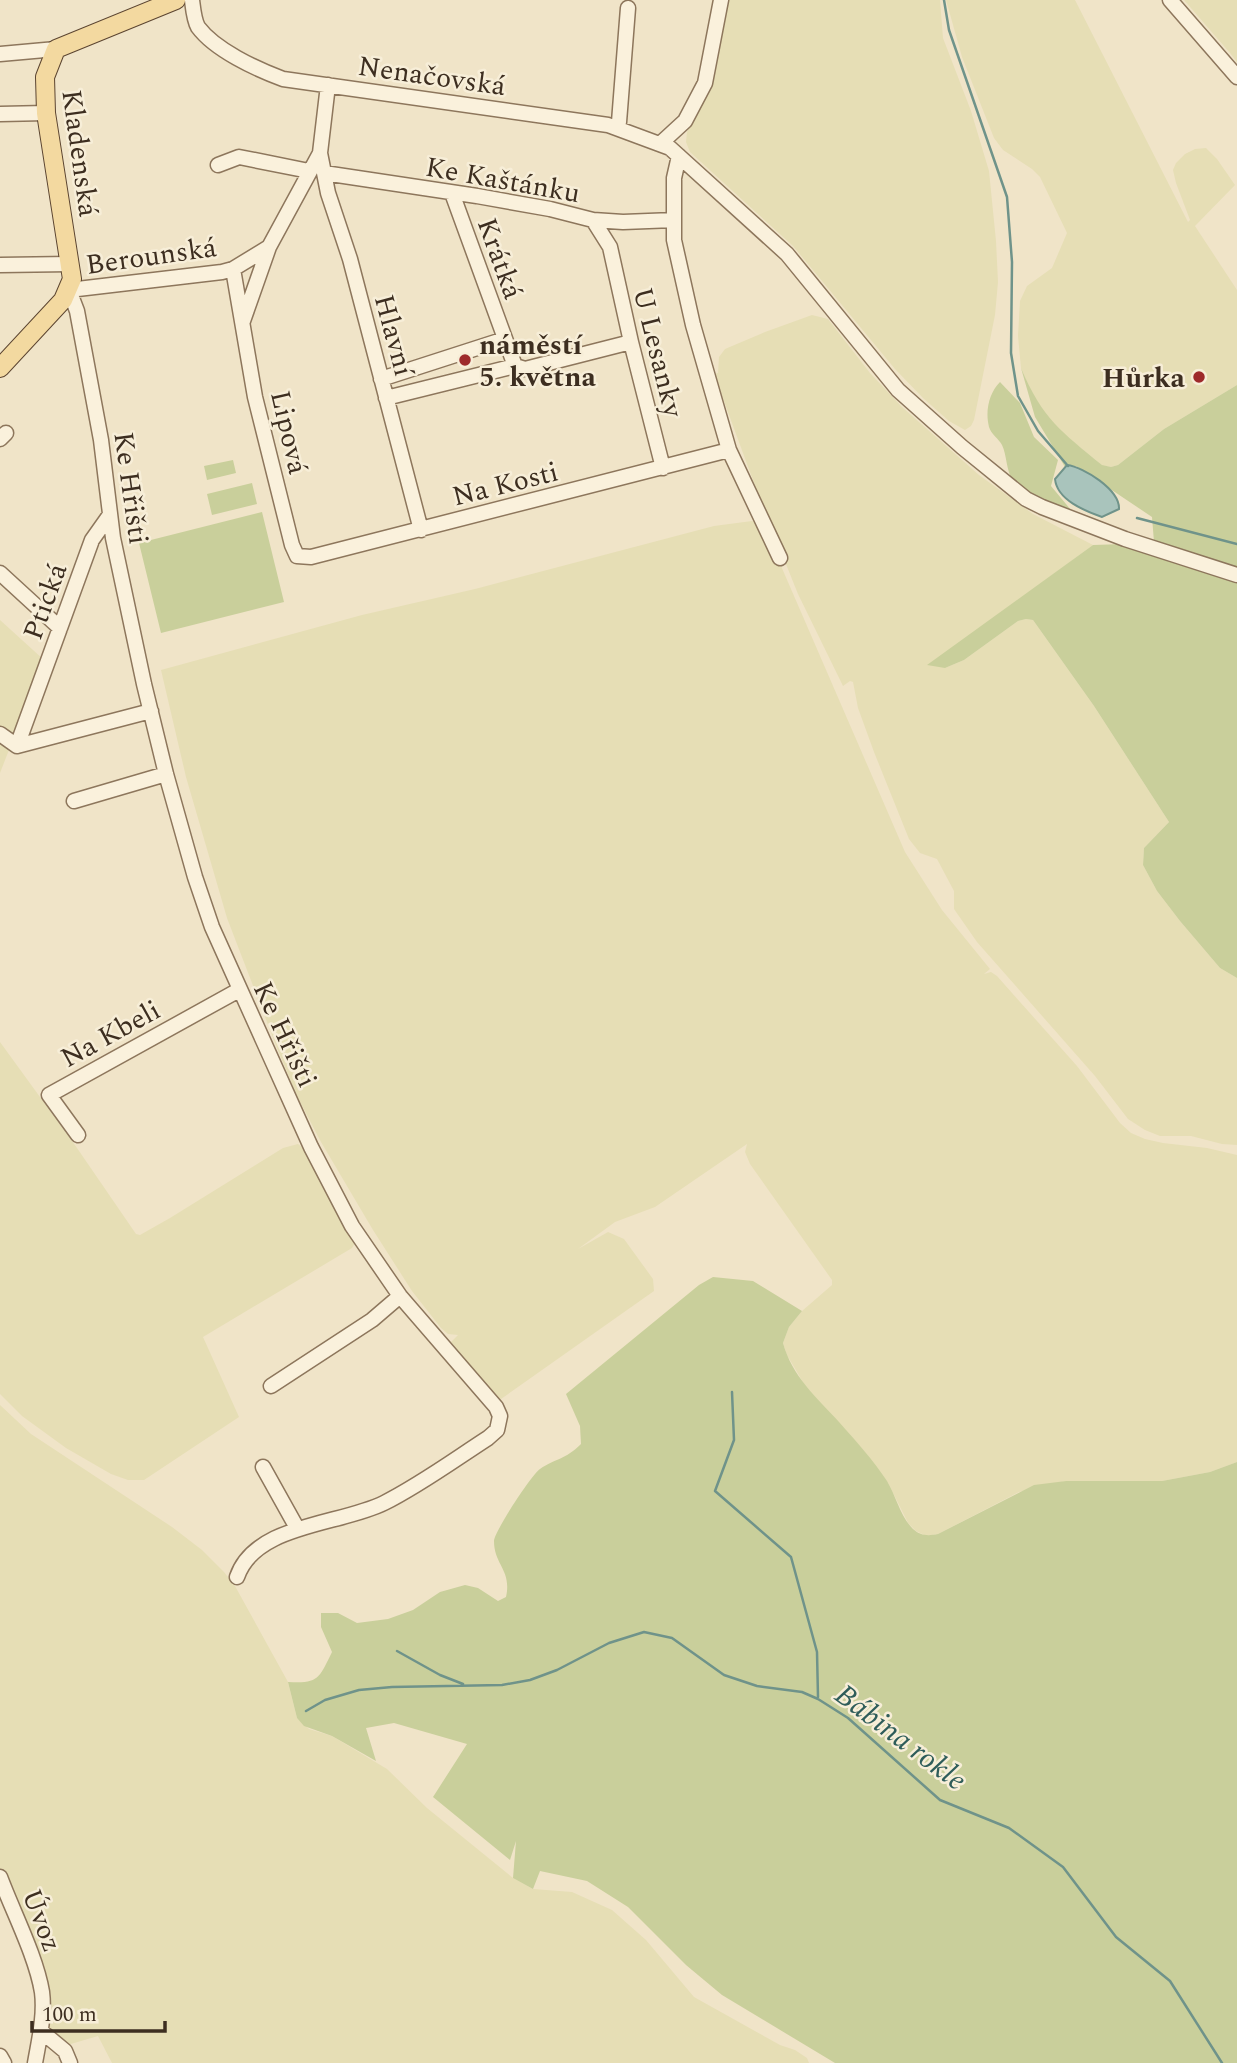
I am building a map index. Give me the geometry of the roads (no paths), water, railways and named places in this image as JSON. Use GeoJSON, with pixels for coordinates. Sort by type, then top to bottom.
{"type":"FeatureCollection","features":[{"type":"Feature","properties":{"kind":"main road"},"geometry":{"type":"LineString","coordinates":[[56,49],[176,0]]}},
{"type":"Feature","properties":{"kind":"main road","name":"Kladenská"},"geometry":{"type":"LineString","coordinates":[[56,49],[45,77],[46,113],[72,279],[69,290]]}},
{"type":"Feature","properties":{"kind":"main road"},"geometry":{"type":"LineString","coordinates":[[0,368],[63,300],[69,290]]}},
{"type":"Feature","properties":{"kind":"street","name":"Nenačovská"},"geometry":{"type":"LineString","coordinates":[[192,0],[197,25],[227,51],[254,68],[283,79],[616,127],[660,144],[679,156],[787,254],[898,390],[1026,499],[1125,539],[1237,575]]}},
{"type":"Feature","properties":{"kind":"street"},"geometry":{"type":"LineString","coordinates":[[660,144],[685,121],[705,83],[721,0]]}},
{"type":"Feature","properties":{"kind":"street"},"geometry":{"type":"LineString","coordinates":[[1170,0],[1237,77]]}},
{"type":"Feature","properties":{"kind":"street"},"geometry":{"type":"LineString","coordinates":[[616,127],[619,122],[628,8]]}},
{"type":"Feature","properties":{"kind":"street"},"geometry":{"type":"LineString","coordinates":[[0,54],[56,49]]}},
{"type":"Feature","properties":{"kind":"street","name":"Berounská"},"geometry":{"type":"LineString","coordinates":[[69,290],[233,270],[269,247],[316,172],[328,85]]}},
{"type":"Feature","properties":{"kind":"street"},"geometry":{"type":"LineString","coordinates":[[0,114],[46,113]]}},
{"type":"Feature","properties":{"kind":"street"},"geometry":{"type":"LineString","coordinates":[[679,156],[674,178],[674,240],[693,325],[729,450],[780,558]]}},
{"type":"Feature","properties":{"kind":"street","name":"Ke Kaštánku"},"geometry":{"type":"LineString","coordinates":[[218,165],[239,157],[550,209],[593,220],[674,220]]}},
{"type":"Feature","properties":{"kind":"street","name":"Hlavní"},"geometry":{"type":"LineString","coordinates":[[316,172],[350,260],[421,530]]}},
{"type":"Feature","properties":{"kind":"street","name":"Krátká"},"geometry":{"type":"LineString","coordinates":[[452,193],[505,339]]}},
{"type":"Feature","properties":{"kind":"street","name":"U Lesanky"},"geometry":{"type":"LineString","coordinates":[[593,220],[610,247],[663,468]]}},
{"type":"Feature","properties":{"kind":"street"},"geometry":{"type":"LineString","coordinates":[[610,247],[623,222]]}},
{"type":"Feature","properties":{"kind":"street","name":"Lipová"},"geometry":{"type":"LineString","coordinates":[[243,321],[269,247]]}},
{"type":"Feature","properties":{"kind":"street"},"geometry":{"type":"LineString","coordinates":[[0,265],[70,264]]}},
{"type":"Feature","properties":{"kind":"street","name":"Lipová"},"geometry":{"type":"LineString","coordinates":[[233,270],[255,397],[293,552]]}},
{"type":"Feature","properties":{"kind":"street","name":"Ke Hřišti"},"geometry":{"type":"LineString","coordinates":[[69,290],[77,311],[101,440],[109,516],[150,711],[195,877],[212,927],[330,1185],[352,1226],[400,1296],[496,1407],[500,1416],[497,1430],[383,1504],[326,1523],[296,1528],[257,1549],[247,1558],[237,1577]]}},
{"type":"Feature","properties":{"kind":"street"},"geometry":{"type":"LineString","coordinates":[[381,379],[505,339],[515,366]]}},
{"type":"Feature","properties":{"kind":"street"},"geometry":{"type":"LineString","coordinates":[[386,398],[515,366],[525,369],[631,342]]}},
{"type":"Feature","properties":{"kind":"street","name":"Na Kosti"},"geometry":{"type":"LineString","coordinates":[[293,552],[303,557],[311,556],[729,450]]}},
{"type":"Feature","properties":{"kind":"street","name":"Ptická"},"geometry":{"type":"LineString","coordinates":[[17,746],[92,540],[109,516]]}},
{"type":"Feature","properties":{"kind":"street"},"geometry":{"type":"LineString","coordinates":[[0,573],[60,628]]}},
{"type":"Feature","properties":{"kind":"street"},"geometry":{"type":"LineString","coordinates":[[0,734],[17,746],[150,711]]}},
{"type":"Feature","properties":{"kind":"street"},"geometry":{"type":"LineString","coordinates":[[74,801],[166,774]]}},
{"type":"Feature","properties":{"kind":"street","name":"Na Kbeli"},"geometry":{"type":"LineString","coordinates":[[78,1135],[49,1095],[239,990]]}},
{"type":"Feature","properties":{"kind":"street"},"geometry":{"type":"LineString","coordinates":[[271,1386],[372,1320],[400,1296]]}},
{"type":"Feature","properties":{"kind":"street"},"geometry":{"type":"LineString","coordinates":[[263,1468],[296,1528]]}},
{"type":"Feature","properties":{"kind":"street","name":"Úvoz"},"geometry":{"type":"LineString","coordinates":[[0,1877],[42,1994],[41,2031],[35,2063]]}},
{"type":"Feature","properties":{"kind":"street"},"geometry":{"type":"LineString","coordinates":[[41,2031],[65,2051],[70,2063]]}},
{"type":"Feature","properties":{"kind":"street"},"geometry":{"type":"LineString","coordinates":[[0,2056],[4,2063]]}},
{"type":"Feature","properties":{"kind":"water"},"geometry":{"type":"Polygon","coordinates":[[[1067,465],[1100,481],[1114,494],[1119,509],[1102,517],[1066,499],[1055,479],[1067,465]]]}},
{"type":"Feature","properties":{"kind":"waterway"},"geometry":{"type":"LineString","coordinates":[[944,0],[949,30],[1007,197],[1012,262],[1011,353],[1018,396],[1038,431],[1068,466]]}},
{"type":"Feature","properties":{"kind":"waterway"},"geometry":{"type":"LineString","coordinates":[[1137,518],[1237,544]]}},
{"type":"Feature","properties":{"kind":"waterway"},"geometry":{"type":"LineString","coordinates":[[732,1392],[734,1440],[715,1491],[791,1557],[817,1652],[818,1697]]}},
{"type":"Feature","properties":{"kind":"waterway","name":"Bábina rokle"},"geometry":{"type":"LineString","coordinates":[[306,1711],[325,1700],[359,1690],[502,1685],[530,1680],[557,1670],[609,1643],[644,1632],[672,1638],[724,1675],[757,1686],[802,1692],[818,1699],[848,1718],[940,1800],[1009,1828],[1063,1867],[1116,1937],[1170,1981],[1222,2063]]}},
{"type":"Feature","properties":{"kind":"waterway"},"geometry":{"type":"LineString","coordinates":[[397,1651],[440,1675],[463,1684]]}},
{"type":"Feature","properties":{"kind":"place","name":"náměstí 5. května"},"geometry":{"type":"Point","coordinates":[465,360]}},
{"type":"Feature","properties":{"kind":"place","name":"Hůrka"},"geometry":{"type":"Point","coordinates":[1199,377]}}]}
